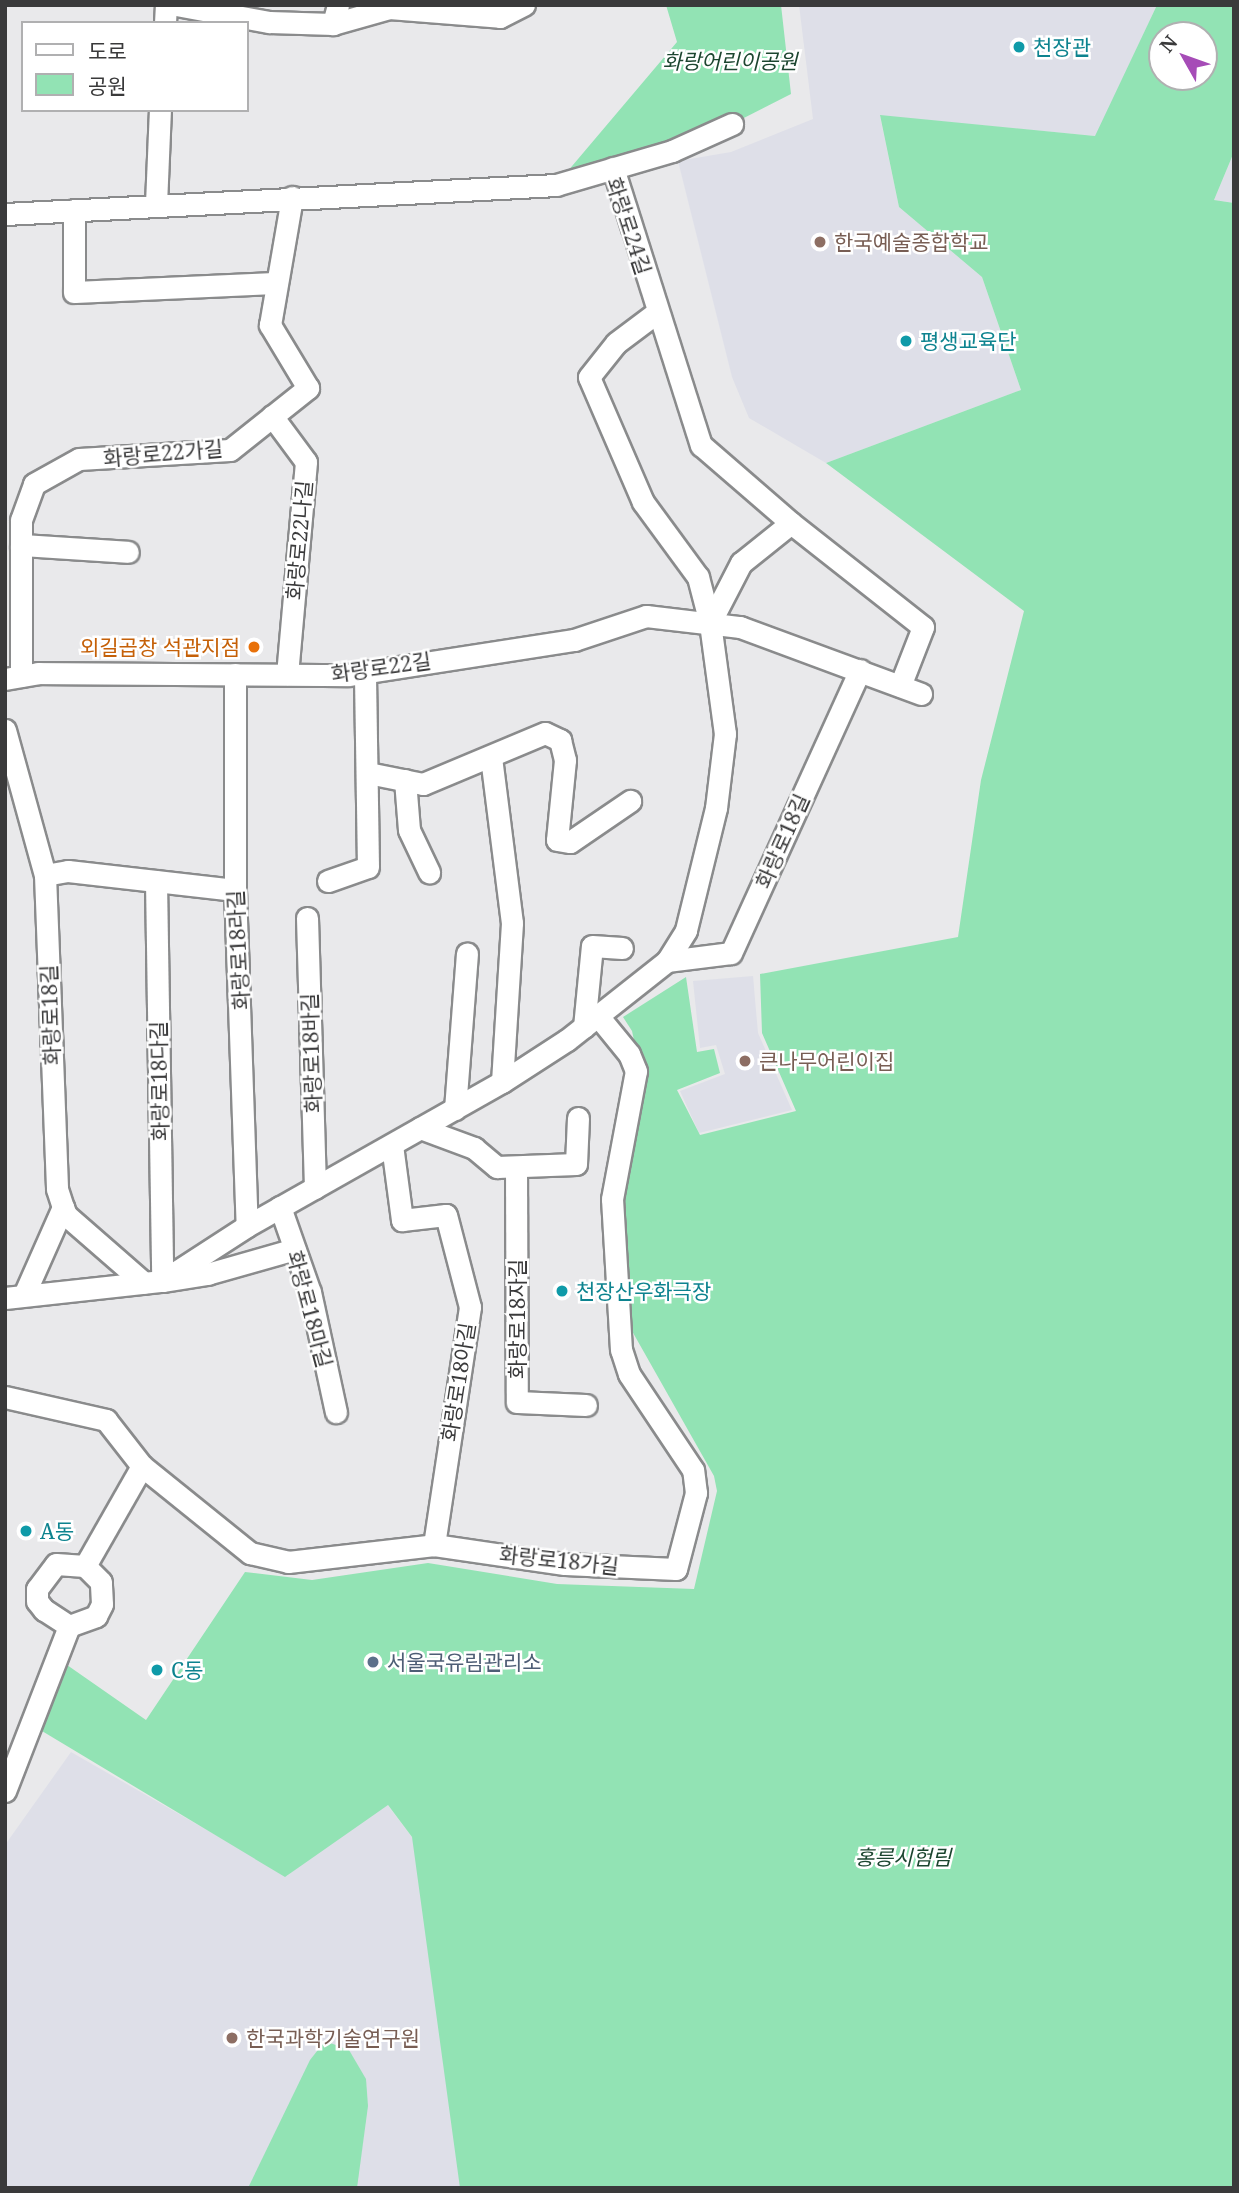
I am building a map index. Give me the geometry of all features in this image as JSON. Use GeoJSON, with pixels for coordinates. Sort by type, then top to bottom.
{"type":"FeatureCollection","features":[{"type":"Feature","properties":{"kind":"street"},"geometry":{"type":"LineString","coordinates":[[176,5],[269,22],[389,8],[500,17],[524,5]]}},
{"type":"Feature","properties":{"kind":"street"},"geometry":{"type":"LineString","coordinates":[[156,204],[160,112]]}},
{"type":"Feature","properties":{"kind":"street"},"geometry":{"type":"LineString","coordinates":[[612,168],[672,151],[732,124]]}},
{"type":"Feature","properties":{"kind":"street","name":"화랑로24길"},"geometry":{"type":"LineString","coordinates":[[5,214],[556,185],[612,168],[656,313],[701,445],[791,523],[923,627],[900,686]]}},
{"type":"Feature","properties":{"kind":"street","name":"화랑로22가길"},"geometry":{"type":"LineString","coordinates":[[13,678],[21,520],[34,484],[79,459],[230,450],[308,388],[270,326],[275,282],[292,197]]}},
{"type":"Feature","properties":{"kind":"street"},"geometry":{"type":"LineString","coordinates":[[74,210],[74,292],[275,282]]}},
{"type":"Feature","properties":{"kind":"street"},"geometry":{"type":"LineString","coordinates":[[153,1282],[502,1082],[598,1016],[667,961],[686,930],[718,796],[725,734],[710,623],[698,577],[643,502],[589,377],[616,343],[656,313]]}},
{"type":"Feature","properties":{"kind":"street","name":"화랑로22나길"},"geometry":{"type":"LineString","coordinates":[[272,416],[306,462],[287,674]]}},
{"type":"Feature","properties":{"kind":"street"},"geometry":{"type":"LineString","coordinates":[[710,623],[741,563],[791,523]]}},
{"type":"Feature","properties":{"kind":"street"},"geometry":{"type":"LineString","coordinates":[[21,545],[128,552]]}},
{"type":"Feature","properties":{"kind":"street","name":"화랑로22길"},"geometry":{"type":"LineString","coordinates":[[13,678],[365,671],[574,640],[646,616],[740,627],[921,694]]}},
{"type":"Feature","properties":{"kind":"street","name":"화랑로18길"},"geometry":{"type":"LineString","coordinates":[[667,961],[731,953],[860,670]]}},
{"type":"Feature","properties":{"kind":"street"},"geometry":{"type":"LineString","coordinates":[[328,881],[368,867],[365,671]]}},
{"type":"Feature","properties":{"kind":"street","name":"화랑로18라길"},"geometry":{"type":"LineString","coordinates":[[235,674],[234,890],[247,1226]]}},
{"type":"Feature","properties":{"kind":"street","name":"화랑로18길"},"geometry":{"type":"LineString","coordinates":[[5,730],[45,875],[57,1189],[63,1207]]}},
{"type":"Feature","properties":{"kind":"street"},"geometry":{"type":"LineString","coordinates":[[368,773],[423,784],[545,733],[560,740],[565,760],[557,840],[570,842],[630,801]]}},
{"type":"Feature","properties":{"kind":"street"},"geometry":{"type":"LineString","coordinates":[[491,757],[512,923],[502,1082]]}},
{"type":"Feature","properties":{"kind":"street"},"geometry":{"type":"LineString","coordinates":[[405,780],[409,830],[429,872]]}},
{"type":"Feature","properties":{"kind":"street"},"geometry":{"type":"LineString","coordinates":[[45,875],[68,871],[234,890]]}},
{"type":"Feature","properties":{"kind":"street","name":"화랑로18다길"},"geometry":{"type":"LineString","coordinates":[[153,1282],[156,881]]}},
{"type":"Feature","properties":{"kind":"street","name":"화랑로18바길"},"geometry":{"type":"LineString","coordinates":[[307,918],[315,1188]]}},
{"type":"Feature","properties":{"kind":"street"},"geometry":{"type":"LineString","coordinates":[[598,1016],[592,946],[622,948]]}},
{"type":"Feature","properties":{"kind":"street"},"geometry":{"type":"LineString","coordinates":[[455,1109],[467,953]]}},
{"type":"Feature","properties":{"kind":"street","name":"화랑로18가길"},"geometry":{"type":"LineString","coordinates":[[5,1397],[106,1420],[142,1466],[250,1553],[288,1562],[433,1545],[565,1564],[676,1569],[692,1520],[696,1493],[692,1470],[629,1374],[621,1350],[612,1199],[636,1070],[629,1054],[598,1016]]}},
{"type":"Feature","properties":{"kind":"street"},"geometry":{"type":"LineString","coordinates":[[421,1128],[474,1148],[497,1167],[516,1168],[576,1164],[579,1118]]}},
{"type":"Feature","properties":{"kind":"street","name":"화랑로18아길"},"geometry":{"type":"LineString","coordinates":[[392,1144],[402,1220],[446,1215],[470,1307],[433,1545]]}},
{"type":"Feature","properties":{"kind":"street","name":"화랑로18자길"},"geometry":{"type":"LineString","coordinates":[[516,1168],[517,1402],[586,1405]]}},
{"type":"Feature","properties":{"kind":"street"},"geometry":{"type":"LineString","coordinates":[[63,1207],[66,1215],[153,1282]]}},
{"type":"Feature","properties":{"kind":"street"},"geometry":{"type":"LineString","coordinates":[[15,1297],[63,1207]]}},
{"type":"Feature","properties":{"kind":"street","name":"화랑로18마길"},"geometry":{"type":"LineString","coordinates":[[280,1207],[310,1292],[336,1412]]}},
{"type":"Feature","properties":{"kind":"street"},"geometry":{"type":"LineString","coordinates":[[15,1297],[207,1275],[295,1249]]}},
{"type":"Feature","properties":{"kind":"street"},"geometry":{"type":"LineString","coordinates":[[85,1566],[142,1466]]}},
{"type":"Feature","properties":{"kind":"street"},"geometry":{"type":"LineString","coordinates":[[5,1791],[69,1626],[96,1616],[102,1604],[101,1582],[85,1566],[56,1564],[37,1589],[37,1601],[44,1610],[69,1626]]}},
{"type":"Feature","properties":{"kind":"shaded area","name":"한국예술종합학교"},"geometry":{"type":"Polygon","coordinates":[[[799,5],[1157,5],[1096,136],[880,116],[899,207],[982,277],[1021,390],[826,463],[749,418],[732,377],[678,161],[731,152],[813,119],[799,5]]]}},
{"type":"Feature","properties":{"kind":"shaded area"},"geometry":{"type":"Polygon","coordinates":[[[1234,152],[1234,203],[1214,200],[1234,152]]]}},
{"type":"Feature","properties":{"kind":"shaded area","name":"큰나무어린이집"},"geometry":{"type":"Polygon","coordinates":[[[753,976],[758,1033],[792,1110],[699,1133],[680,1091],[725,1074],[716,1045],[700,1048],[693,981],[753,976]]]}},
{"type":"Feature","properties":{"kind":"shaded area","name":"한국과학기술연구원"},"geometry":{"type":"Polygon","coordinates":[[[71,1752],[287,1876],[383,1799],[451,1889],[468,2188],[5,2188],[5,1845],[71,1752]]]}},
{"type":"Feature","properties":{"kind":"green space","name":"화랑어린이공원"},"geometry":{"type":"Polygon","coordinates":[[[666,5],[781,5],[791,94],[732,124],[556,185],[677,42],[666,5]]]}},
{"type":"Feature","properties":{"kind":"green space","name":"홍릉시험림"},"geometry":{"type":"Polygon","coordinates":[[[1157,5],[1234,5],[1234,152],[1214,200],[1234,203],[1234,2188],[460,2188],[412,1837],[388,1805],[285,1877],[32,1725],[57,1658],[146,1720],[245,1572],[312,1580],[428,1563],[557,1584],[694,1589],[717,1491],[714,1476],[632,1331],[619,1199],[645,1092],[632,1031],[623,1017],[686,977],[697,1052],[714,1049],[720,1073],[677,1090],[700,1135],[796,1111],[762,1033],[760,974],[958,937],[981,780],[1024,611],[826,463],[1021,390],[982,277],[899,207],[880,115],[1095,136],[1148,24],[1148,91],[1218,91],[1218,21],[1149,21],[1157,5]]]}},
{"type":"Feature","properties":{"kind":"green space"},"geometry":{"type":"Polygon","coordinates":[[[325,2041],[349,2050],[366,2079],[368,2106],[357,2188],[248,2188],[310,2060],[325,2041]]]}},
{"type":"Feature","properties":{"kind":"place","name":"천장관"},"geometry":{"type":"Point","coordinates":[1019,47]}},
{"type":"Feature","properties":{"kind":"place","name":"한국예술종합학교"},"geometry":{"type":"Point","coordinates":[820,242]}},
{"type":"Feature","properties":{"kind":"place","name":"평생교육단"},"geometry":{"type":"Point","coordinates":[906,341]}},
{"type":"Feature","properties":{"kind":"place","name":"외길곱창 석관지점"},"geometry":{"type":"Point","coordinates":[254,647]}},
{"type":"Feature","properties":{"kind":"place","name":"큰나무어린이집"},"geometry":{"type":"Point","coordinates":[745,1061]}},
{"type":"Feature","properties":{"kind":"place","name":"천장산우화극장"},"geometry":{"type":"Point","coordinates":[562,1291]}},
{"type":"Feature","properties":{"kind":"place","name":"A동"},"geometry":{"type":"Point","coordinates":[26,1531]}},
{"type":"Feature","properties":{"kind":"place","name":"서울국유림관리소"},"geometry":{"type":"Point","coordinates":[373,1662]}},
{"type":"Feature","properties":{"kind":"place","name":"C동"},"geometry":{"type":"Point","coordinates":[157,1670]}},
{"type":"Feature","properties":{"kind":"place","name":"한국과학기술연구원"},"geometry":{"type":"Point","coordinates":[232,2038]}}]}
